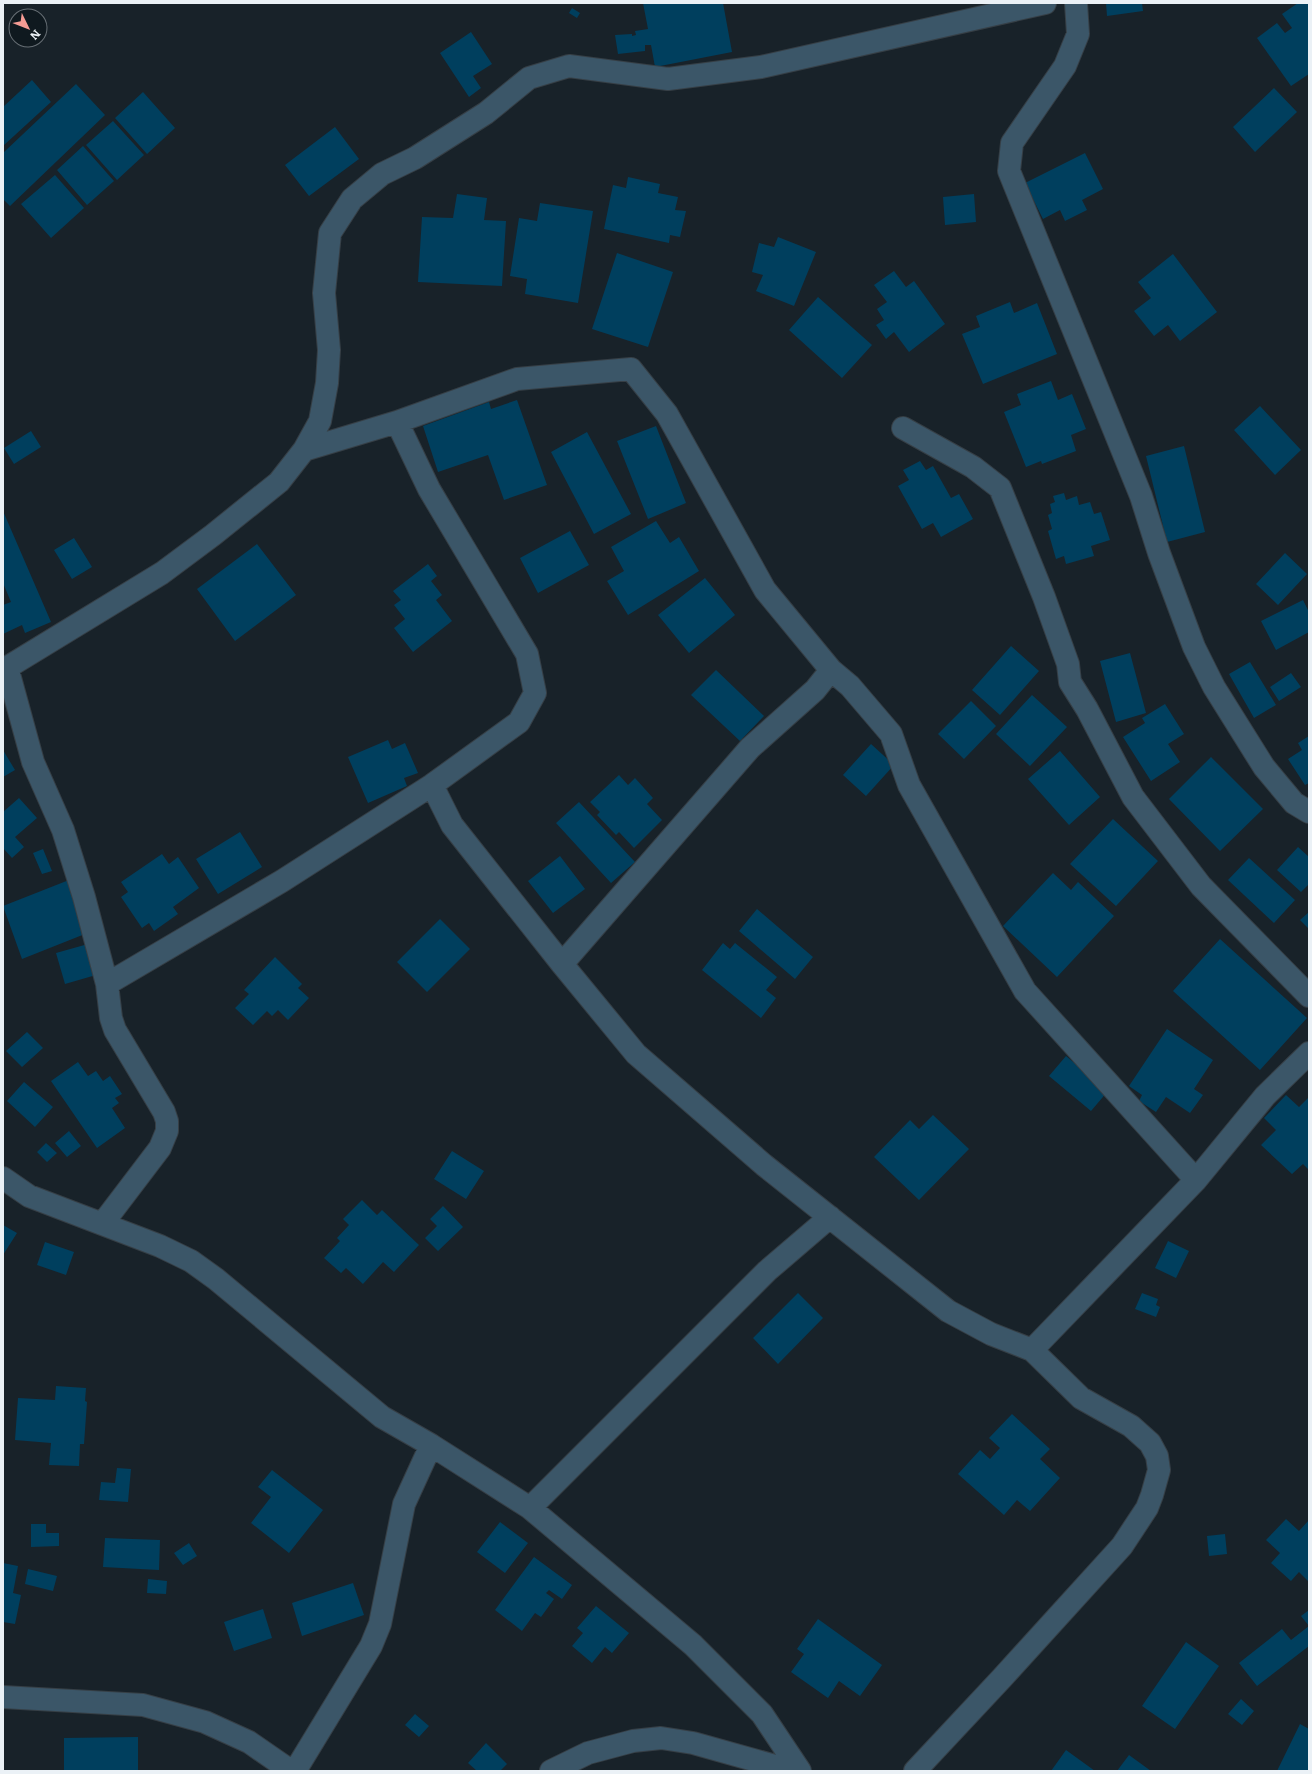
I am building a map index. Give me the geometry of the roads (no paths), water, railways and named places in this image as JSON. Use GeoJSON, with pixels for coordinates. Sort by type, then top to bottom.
{"type":"FeatureCollection","features":[{"type":"Feature","properties":{"kind":"street"},"geometry":{"type":"LineString","coordinates":[[103,1223],[160,1148],[167,1131],[167,1121],[164,1112],[115,1030],[111,1018],[107,984],[84,897],[64,830],[33,762],[5,668],[162,573],[213,535],[279,482],[304,450],[320,421],[327,383],[329,350],[324,293],[330,233],[352,199],[382,174],[415,158],[486,113],[529,78],[569,66],[668,79],[761,67],[1045,3]]}},
{"type":"Feature","properties":{"kind":"street"},"geometry":{"type":"LineString","coordinates":[[1076,3],[1078,34],[1065,66],[1012,143],[1009,171],[1141,496],[1159,553],[1194,647],[1214,687],[1264,767],[1294,804],[1309,812]]}},
{"type":"Feature","properties":{"kind":"street"},"geometry":{"type":"LineString","coordinates":[[304,450],[397,422],[517,379],[631,369],[667,414],[765,590],[832,670],[850,686],[892,734],[910,785],[1024,991],[1196,1180]]}},
{"type":"Feature","properties":{"kind":"street"},"geometry":{"type":"LineString","coordinates":[[107,984],[282,881],[432,785],[519,722],[535,693],[527,654],[429,489],[397,422]]}},
{"type":"Feature","properties":{"kind":"street"},"geometry":{"type":"LineString","coordinates":[[903,428],[973,467],[1000,488],[1044,597],[1068,664],[1070,682],[1087,709],[1133,797],[1201,886],[1309,996]]}},
{"type":"Feature","properties":{"kind":"street"},"geometry":{"type":"LineString","coordinates":[[562,964],[750,748],[815,690],[832,670]]}},
{"type":"Feature","properties":{"kind":"street"},"geometry":{"type":"LineString","coordinates":[[432,785],[452,825],[562,964],[636,1054],[764,1165],[948,1311],[991,1334],[1032,1350],[1081,1398],[1131,1426],[1150,1443],[1157,1456],[1159,1470],[1147,1508],[1122,1546],[915,1771]]}},
{"type":"Feature","properties":{"kind":"street"},"geometry":{"type":"LineString","coordinates":[[1032,1350],[1196,1180],[1265,1096],[1309,1053]]}},
{"type":"Feature","properties":{"kind":"street"},"geometry":{"type":"LineString","coordinates":[[3,1178],[29,1196],[103,1223],[160,1246],[191,1261],[216,1279],[382,1417],[431,1445],[530,1508],[693,1645],[762,1714],[800,1771]]}},
{"type":"Feature","properties":{"kind":"street"},"geometry":{"type":"LineString","coordinates":[[530,1508],[767,1271],[830,1217]]}},
{"type":"Feature","properties":{"kind":"street"},"geometry":{"type":"LineString","coordinates":[[296,1771],[371,1646],[380,1624],[404,1504],[431,1445]]}},
{"type":"Feature","properties":{"kind":"street"},"geometry":{"type":"LineString","coordinates":[[3,1697],[143,1705],[205,1722],[249,1742],[291,1771]]}},
{"type":"Feature","properties":{"kind":"street"},"geometry":{"type":"LineString","coordinates":[[551,1771],[588,1753],[633,1741],[661,1738],[693,1743],[793,1771]]}}]}
